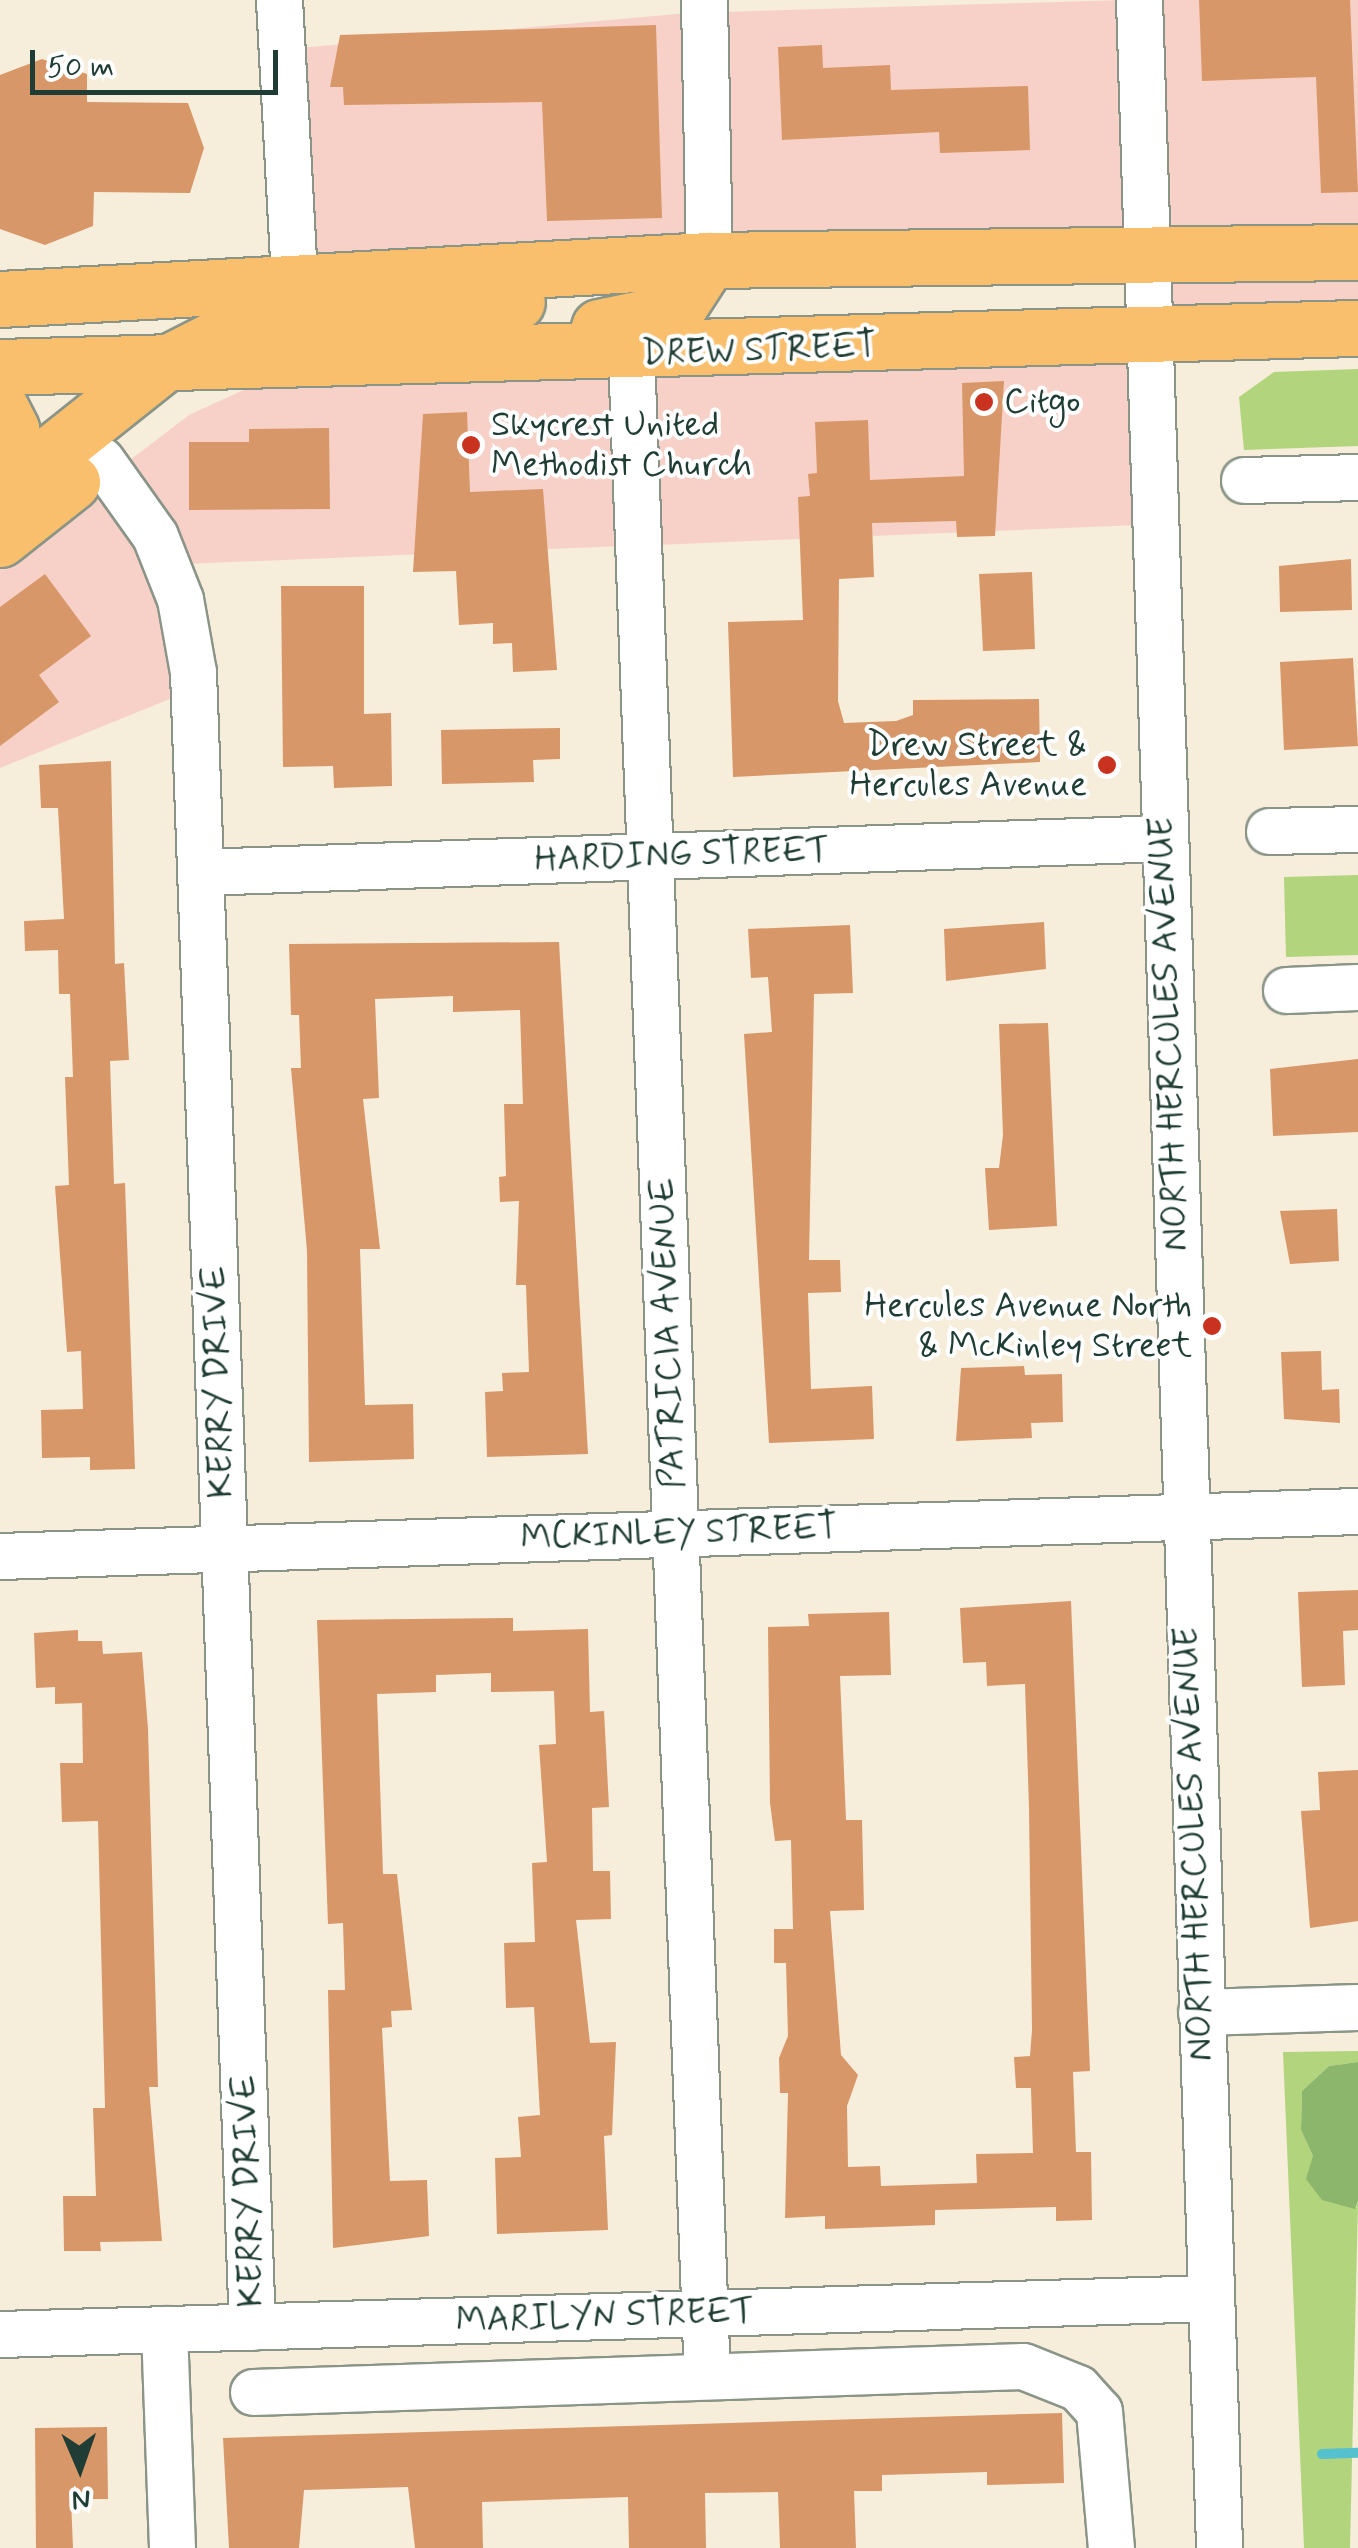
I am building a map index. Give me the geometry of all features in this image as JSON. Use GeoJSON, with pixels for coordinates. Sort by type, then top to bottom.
{"type":"FeatureCollection","features":[{"type":"Feature","properties":{"kind":"main road","name":"DREW STREET"},"geometry":{"type":"LineString","coordinates":[[161,366],[236,328],[700,278],[1014,250],[1358,252]]}},
{"type":"Feature","properties":{"kind":"main road","name":"DREW STREET"},"geometry":{"type":"LineString","coordinates":[[0,299],[294,282],[700,278]]}},
{"type":"Feature","properties":{"kind":"main road"},"geometry":{"type":"LineString","coordinates":[[435,359],[523,332],[658,320],[700,278]]}},
{"type":"Feature","properties":{"kind":"main road","name":"DREW STREET"},"geometry":{"type":"LineString","coordinates":[[0,367],[631,354],[1358,328]]}},
{"type":"Feature","properties":{"kind":"main road"},"geometry":{"type":"LineString","coordinates":[[0,508],[101,460],[181,398],[256,364]]}},
{"type":"Feature","properties":{"kind":"main road"},"geometry":{"type":"LineString","coordinates":[[0,508],[161,366]]}},
{"type":"Feature","properties":{"kind":"main road"},"geometry":{"type":"LineString","coordinates":[[0,407],[11,429],[0,508]]}},
{"type":"Feature","properties":{"kind":"street"},"geometry":{"type":"LineString","coordinates":[[279,0],[294,282]]}},
{"type":"Feature","properties":{"kind":"street"},"geometry":{"type":"LineString","coordinates":[[700,278],[704,0]]}},
{"type":"Feature","properties":{"kind":"street","name":"NORTH HERCULES AVENUE"},"geometry":{"type":"LineString","coordinates":[[1139,0],[1150,250],[1182,1517],[1219,2548]]}},
{"type":"Feature","properties":{"kind":"street","name":"PATRICIA AVENUE"},"geometry":{"type":"LineString","coordinates":[[631,354],[653,856],[706,2374]]}},
{"type":"Feature","properties":{"kind":"street","name":"KERRY DRIVE"},"geometry":{"type":"LineString","coordinates":[[101,460],[155,536],[180,599],[193,672],[252,2327]]}},
{"type":"Feature","properties":{"kind":"street"},"geometry":{"type":"LineString","coordinates":[[1244,480],[1358,477]]}},
{"type":"Feature","properties":{"kind":"street"},"geometry":{"type":"LineString","coordinates":[[1269,831],[1358,829]]}},
{"type":"Feature","properties":{"kind":"street","name":"HARDING STREET"},"geometry":{"type":"LineString","coordinates":[[201,872],[1163,838]]}},
{"type":"Feature","properties":{"kind":"street"},"geometry":{"type":"LineString","coordinates":[[1286,990],[1358,987]]}},
{"type":"Feature","properties":{"kind":"street","name":"MCKINLEY STREET"},"geometry":{"type":"LineString","coordinates":[[0,1556],[1358,1511]]}},
{"type":"Feature","properties":{"kind":"street"},"geometry":{"type":"LineString","coordinates":[[1201,2012],[1358,2007]]}},
{"type":"Feature","properties":{"kind":"street","name":"MARILYN STREET"},"geometry":{"type":"LineString","coordinates":[[0,2334],[1210,2298]]}},
{"type":"Feature","properties":{"kind":"street"},"geometry":{"type":"LineString","coordinates":[[164,2329],[172,2548]]}},
{"type":"Feature","properties":{"kind":"street"},"geometry":{"type":"LineString","coordinates":[[253,2392],[1023,2366],[1053,2374],[1099,2411],[1111,2548]]}},
{"type":"Feature","properties":{"kind":"shaded area"},"geometry":{"type":"Polygon","coordinates":[[[1122,0],[1132,231],[727,241],[721,12],[1122,0]]]}},
{"type":"Feature","properties":{"kind":"shaded area"},"geometry":{"type":"Polygon","coordinates":[[[1156,0],[1358,0],[1358,233],[1166,231],[1156,0]]]}},
{"type":"Feature","properties":{"kind":"shaded area"},"geometry":{"type":"Polygon","coordinates":[[[687,13],[692,242],[309,261],[299,48],[687,13]]]}},
{"type":"Feature","properties":{"kind":"shaded area"},"geometry":{"type":"Polygon","coordinates":[[[1167,270],[1358,272],[1358,309],[1168,318],[1167,270]]]}},
{"type":"Feature","properties":{"kind":"shaded area"},"geometry":{"type":"Polygon","coordinates":[[[1135,358],[1138,525],[656,545],[649,372],[1135,358]]]}},
{"type":"Feature","properties":{"kind":"shaded area"},"geometry":{"type":"Polygon","coordinates":[[[615,374],[622,546],[185,564],[125,464],[189,415],[259,383],[615,374]]]}},
{"type":"Feature","properties":{"kind":"shaded area"},"geometry":{"type":"Polygon","coordinates":[[[97,486],[140,546],[164,605],[177,696],[0,768],[0,563],[97,486]]]}},
{"type":"Feature","properties":{"kind":"green space"},"geometry":{"type":"Polygon","coordinates":[[[1358,369],[1358,446],[1244,450],[1239,397],[1274,372],[1358,369]]]}},
{"type":"Feature","properties":{"kind":"green space"},"geometry":{"type":"Polygon","coordinates":[[[1358,875],[1358,955],[1286,957],[1284,877],[1358,875]]]}},
{"type":"Feature","properties":{"kind":"green space"},"geometry":{"type":"Polygon","coordinates":[[[1358,2051],[1358,2062],[1329,2066],[1302,2091],[1301,2130],[1313,2156],[1356,2208],[1358,2201],[1350,2548],[1304,2548],[1283,2052],[1358,2051]]]}},
{"type":"Feature","properties":{"kind":"green space"},"geometry":{"type":"Polygon","coordinates":[[[1358,2062],[1355,2209],[1322,2200],[1306,2179],[1313,2156],[1301,2130],[1302,2091],[1329,2066],[1358,2062]]]}},
{"type":"Feature","properties":{"kind":"building"},"geometry":{"type":"Polygon","coordinates":[[[1199,0],[1350,0],[1358,192],[1321,193],[1316,77],[1202,81],[1199,0]]]}},
{"type":"Feature","properties":{"kind":"building"},"geometry":{"type":"Polygon","coordinates":[[[656,25],[662,218],[547,221],[542,102],[344,105],[343,87],[330,87],[340,35],[656,25]]]}},
{"type":"Feature","properties":{"kind":"building"},"geometry":{"type":"Polygon","coordinates":[[[822,45],[823,68],[890,65],[891,90],[1028,86],[1030,150],[940,153],[939,132],[782,140],[778,47],[822,45]]]}},
{"type":"Feature","properties":{"kind":"building"},"geometry":{"type":"Polygon","coordinates":[[[42,59],[87,74],[87,102],[188,103],[204,148],[190,193],[94,192],[93,226],[45,245],[0,229],[0,75],[42,59]]]}},
{"type":"Feature","properties":{"kind":"building"},"geometry":{"type":"Polygon","coordinates":[[[1004,381],[995,536],[957,537],[956,521],[872,523],[874,577],[839,579],[838,701],[844,723],[896,721],[913,715],[913,700],[1039,699],[1040,762],[733,777],[728,622],[803,620],[798,497],[810,496],[808,474],[817,473],[815,422],[868,420],[870,480],[964,476],[962,383],[1004,381]]]}},
{"type":"Feature","properties":{"kind":"building"},"geometry":{"type":"Polygon","coordinates":[[[467,412],[470,492],[543,489],[557,670],[513,672],[512,643],[493,644],[493,623],[459,625],[456,571],[413,572],[423,414],[467,412]]]}},
{"type":"Feature","properties":{"kind":"building"},"geometry":{"type":"Polygon","coordinates":[[[329,428],[330,509],[189,510],[189,442],[249,442],[249,429],[329,428]]]}},
{"type":"Feature","properties":{"kind":"building"},"geometry":{"type":"Polygon","coordinates":[[[1351,559],[1352,610],[1280,612],[1279,566],[1351,559]]]}},
{"type":"Feature","properties":{"kind":"building"},"geometry":{"type":"Polygon","coordinates":[[[1032,572],[1035,649],[983,651],[979,574],[1032,572]]]}},
{"type":"Feature","properties":{"kind":"building"},"geometry":{"type":"Polygon","coordinates":[[[45,574],[91,636],[39,675],[59,702],[0,746],[0,607],[45,574]]]}},
{"type":"Feature","properties":{"kind":"building"},"geometry":{"type":"Polygon","coordinates":[[[281,586],[364,586],[364,714],[391,713],[392,786],[334,788],[333,766],[283,767],[281,586]]]}},
{"type":"Feature","properties":{"kind":"building"},"geometry":{"type":"Polygon","coordinates":[[[1353,658],[1358,746],[1284,750],[1280,662],[1353,658]]]}},
{"type":"Feature","properties":{"kind":"building"},"geometry":{"type":"Polygon","coordinates":[[[560,728],[560,759],[533,760],[534,782],[442,784],[441,730],[560,728]]]}},
{"type":"Feature","properties":{"kind":"building"},"geometry":{"type":"Polygon","coordinates":[[[111,761],[115,964],[124,963],[129,1060],[110,1061],[114,1184],[125,1183],[135,1469],[90,1470],[90,1457],[42,1458],[41,1410],[83,1409],[81,1351],[67,1352],[55,1186],[69,1185],[65,1077],[73,1077],[70,994],[59,994],[58,950],[25,951],[24,921],[64,919],[58,808],[41,808],[39,765],[111,761]]]}},
{"type":"Feature","properties":{"kind":"building"},"geometry":{"type":"Polygon","coordinates":[[[1044,922],[1046,969],[946,981],[944,929],[1044,922]]]}},
{"type":"Feature","properties":{"kind":"building"},"geometry":{"type":"Polygon","coordinates":[[[850,925],[853,993],[814,994],[809,1260],[840,1260],[841,1292],[808,1293],[811,1389],[872,1386],[874,1439],[769,1443],[744,1034],[772,1032],[768,977],[751,978],[748,929],[850,925]]]}},
{"type":"Feature","properties":{"kind":"building"},"geometry":{"type":"Polygon","coordinates":[[[559,942],[588,1454],[487,1457],[485,1392],[503,1391],[502,1373],[529,1372],[526,1285],[516,1285],[519,1201],[500,1202],[499,1177],[506,1176],[504,1104],[523,1104],[520,1010],[453,1012],[453,996],[375,999],[379,1098],[363,1099],[380,1249],[360,1249],[365,1405],[413,1404],[414,1459],[309,1462],[307,1251],[291,1068],[301,1068],[299,1015],[291,1015],[289,944],[559,942]]]}},
{"type":"Feature","properties":{"kind":"building"},"geometry":{"type":"Polygon","coordinates":[[[1048,1023],[1057,1226],[989,1230],[985,1168],[999,1168],[1003,1135],[999,1024],[1048,1023]]]}},
{"type":"Feature","properties":{"kind":"building"},"geometry":{"type":"Polygon","coordinates":[[[1358,1059],[1358,1132],[1273,1136],[1270,1069],[1358,1059]]]}},
{"type":"Feature","properties":{"kind":"building"},"geometry":{"type":"Polygon","coordinates":[[[1337,1209],[1339,1261],[1290,1264],[1280,1211],[1337,1209]]]}},
{"type":"Feature","properties":{"kind":"building"},"geometry":{"type":"Polygon","coordinates":[[[1321,1351],[1322,1390],[1339,1389],[1340,1423],[1284,1419],[1281,1352],[1321,1351]]]}},
{"type":"Feature","properties":{"kind":"building"},"geometry":{"type":"Polygon","coordinates":[[[1024,1366],[1025,1375],[1062,1374],[1063,1422],[1031,1423],[1032,1438],[956,1441],[961,1368],[1024,1366]]]}},
{"type":"Feature","properties":{"kind":"building"},"geometry":{"type":"Polygon","coordinates":[[[1358,1590],[1358,1630],[1343,1631],[1345,1685],[1302,1687],[1298,1592],[1358,1590]]]}},
{"type":"Feature","properties":{"kind":"building"},"geometry":{"type":"Polygon","coordinates":[[[1071,1601],[1090,2071],[1073,2072],[1076,2152],[1091,2152],[1092,2220],[1056,2221],[1056,2207],[935,2210],[935,2225],[825,2229],[825,2216],[785,2218],[788,2093],[780,2093],[779,2058],[788,2036],[786,1963],[774,1963],[774,1929],[793,1929],[791,1840],[775,1841],[770,1803],[768,1627],[809,1626],[808,1614],[889,1612],[891,1675],[840,1676],[846,1820],[862,1820],[864,1910],[830,1911],[841,2055],[858,2075],[847,2106],[848,2167],[880,2166],[881,2186],[977,2183],[976,2154],[1033,2153],[1031,2088],[1016,2088],[1014,2057],[1030,2056],[1032,2030],[1029,1808],[1025,1684],[987,1686],[986,1662],[963,1663],[960,1608],[1071,1601]]]}},
{"type":"Feature","properties":{"kind":"building"},"geometry":{"type":"Polygon","coordinates":[[[513,1618],[513,1631],[588,1629],[590,1712],[604,1711],[609,1807],[592,1808],[593,1871],[610,1871],[611,1919],[576,1920],[590,2043],[616,2042],[612,2135],[604,2136],[608,2230],[497,2234],[495,2158],[521,2157],[518,2117],[540,2115],[534,2007],[506,2008],[504,1943],[535,1942],[532,1863],[547,1862],[539,1745],[556,1744],[554,1691],[491,1692],[491,1673],[436,1675],[436,1692],[377,1694],[383,1874],[397,1874],[412,2010],[391,2011],[392,2027],[382,2028],[390,2181],[427,2180],[429,2236],[333,2248],[328,1990],[345,1990],[343,1923],[328,1924],[317,1620],[513,1618]]]}},
{"type":"Feature","properties":{"kind":"building"},"geometry":{"type":"Polygon","coordinates":[[[78,1630],[78,1641],[102,1641],[103,1654],[142,1652],[148,1729],[158,2087],[149,2087],[162,2241],[100,2242],[101,2251],[64,2251],[63,2196],[96,2196],[93,2108],[105,2108],[98,1821],[62,1822],[60,1763],[83,1763],[82,1703],[55,1704],[55,1687],[36,1688],[34,1633],[78,1630]]]}},
{"type":"Feature","properties":{"kind":"building"},"geometry":{"type":"Polygon","coordinates":[[[1358,1770],[1358,1921],[1310,1928],[1301,1811],[1320,1810],[1318,1772],[1358,1770]]]}},
{"type":"Feature","properties":{"kind":"building"},"geometry":{"type":"Polygon","coordinates":[[[1062,2413],[1064,2483],[987,2485],[987,2472],[882,2475],[882,2491],[854,2491],[856,2548],[780,2548],[778,2492],[705,2493],[706,2548],[629,2548],[628,2497],[482,2502],[483,2548],[415,2548],[408,2487],[304,2490],[299,2548],[229,2548],[223,2438],[1062,2413]]]}},
{"type":"Feature","properties":{"kind":"building"},"geometry":{"type":"Polygon","coordinates":[[[107,2427],[108,2499],[71,2499],[73,2548],[36,2548],[35,2428],[107,2427]]]}},
{"type":"Feature","properties":{"kind":"waterway"},"geometry":{"type":"LineString","coordinates":[[1322,2454],[1358,2453]]}},
{"type":"Feature","properties":{"kind":"place","name":"Citgo"},"geometry":{"type":"Point","coordinates":[984,402]}},
{"type":"Feature","properties":{"kind":"place","name":"Skycrest United Methodist Church"},"geometry":{"type":"Point","coordinates":[471,445]}},
{"type":"Feature","properties":{"kind":"place","name":"Drew Street & Hercules Avenue"},"geometry":{"type":"Point","coordinates":[1107,765]}},
{"type":"Feature","properties":{"kind":"place","name":"Hercules Avenue North & McKinley Street"},"geometry":{"type":"Point","coordinates":[1212,1326]}}]}
